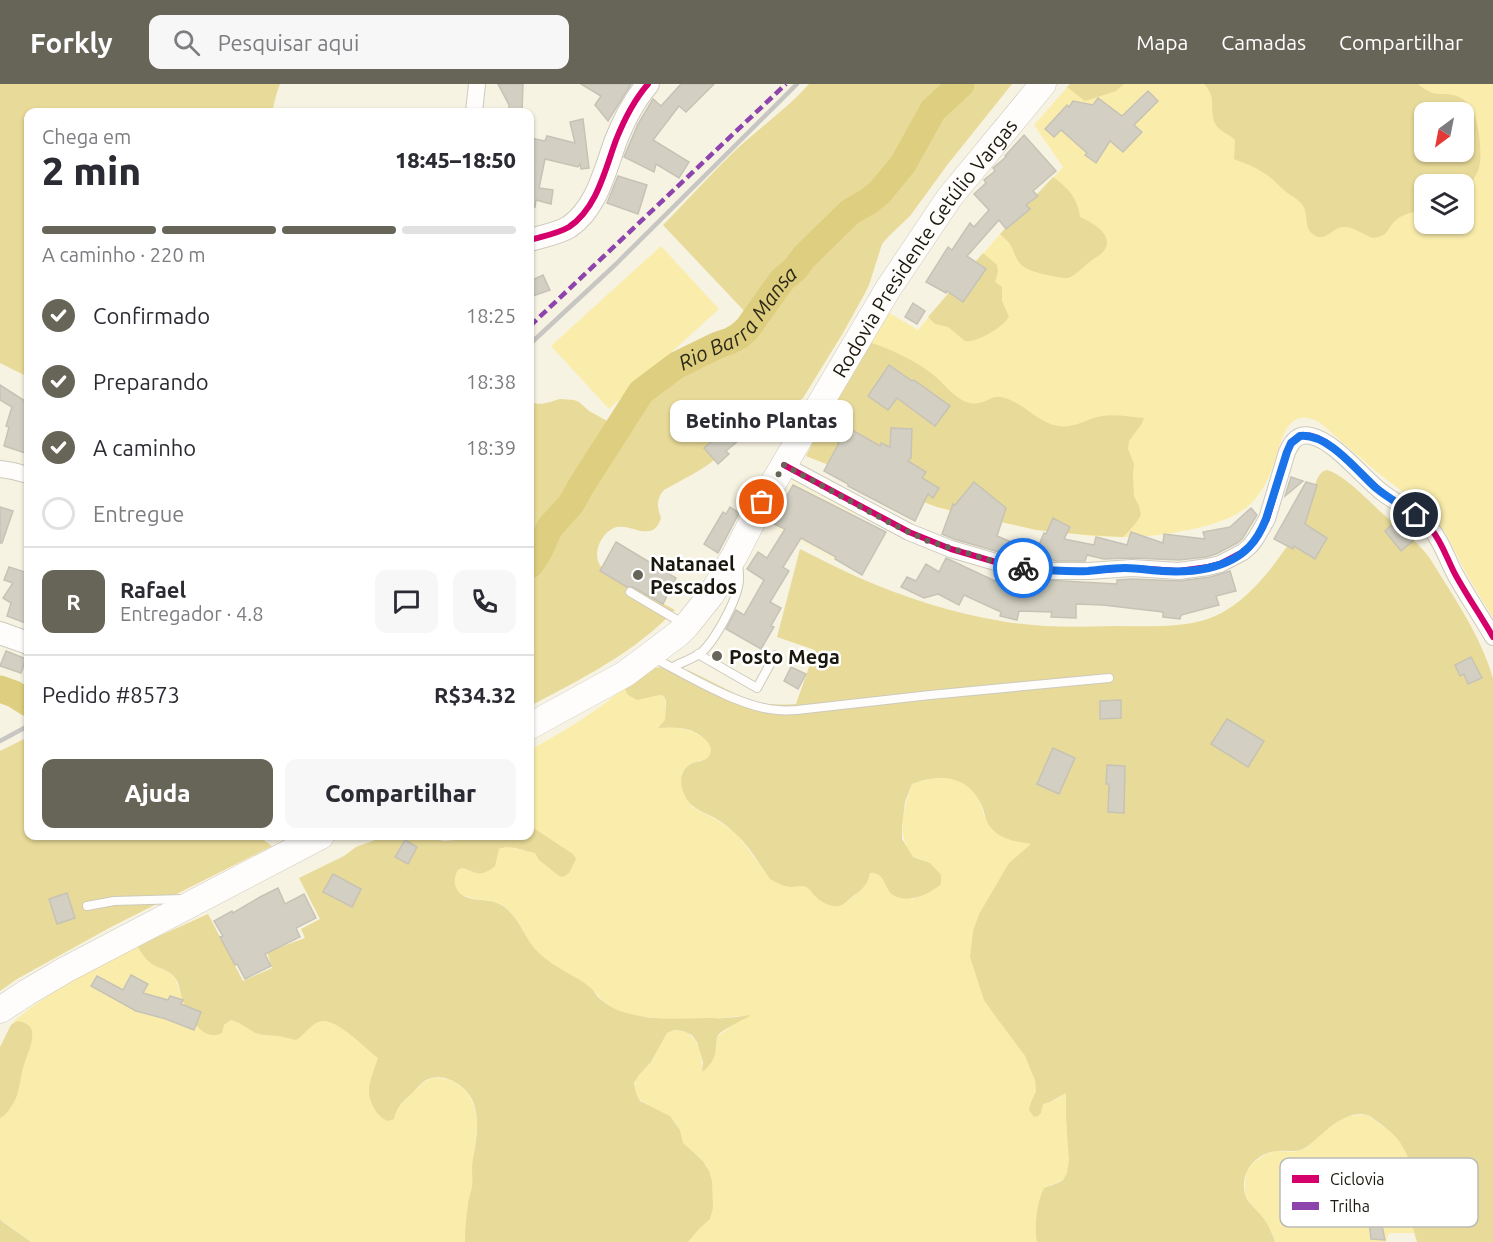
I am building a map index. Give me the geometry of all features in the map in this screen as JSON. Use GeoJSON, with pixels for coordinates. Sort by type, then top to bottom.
{"type":"FeatureCollection","features":[{"type":"Feature","properties":{"kind":"main road","name":"Rodovia Presidente Getúlio Vargas"},"geometry":{"type":"LineString","coordinates":[[534,724],[625,674],[650,656],[687,625],[711,595],[735,555],[762,502],[888,289],[950,198],[1043,84]]}},
{"type":"Feature","properties":{"kind":"main road"},"geometry":{"type":"LineString","coordinates":[[0,1010],[65,970],[313,840]]}},
{"type":"Feature","properties":{"kind":"street"},"geometry":{"type":"LineString","coordinates":[[474,108],[477,84]]}},
{"type":"Feature","properties":{"kind":"street"},"geometry":{"type":"LineString","coordinates":[[534,239],[567,228],[583,214],[596,192],[623,123],[648,84]]}},
{"type":"Feature","properties":{"kind":"street"},"geometry":{"type":"LineString","coordinates":[[784,465],[909,532],[951,549],[999,563],[1018,568],[1051,571],[1132,568],[1179,571],[1220,564],[1250,546],[1266,519],[1291,443],[1300,436],[1311,436],[1333,447],[1377,488],[1422,519],[1432,530],[1454,573],[1493,637]]}},
{"type":"Feature","properties":{"kind":"street"},"geometry":{"type":"LineString","coordinates":[[0,469],[24,474]]}},
{"type":"Feature","properties":{"kind":"street"},"geometry":{"type":"LineString","coordinates":[[0,633],[24,642]]}},
{"type":"Feature","properties":{"kind":"lane"},"geometry":{"type":"LineString","coordinates":[[673,667],[698,654],[708,645],[722,623],[739,586],[738,563],[735,555]]}},
{"type":"Feature","properties":{"kind":"lane"},"geometry":{"type":"LineString","coordinates":[[630,592],[687,625]]}},
{"type":"Feature","properties":{"kind":"lane"},"geometry":{"type":"LineString","coordinates":[[698,654],[757,688],[775,655]]}},
{"type":"Feature","properties":{"kind":"lane"},"geometry":{"type":"LineString","coordinates":[[650,656],[739,700],[777,710],[798,710],[1110,678]]}},
{"type":"Feature","properties":{"kind":"lane"},"geometry":{"type":"LineString","coordinates":[[87,906],[114,901],[201,898]]}},
{"type":"Feature","properties":{"kind":"shaded area"},"geometry":{"type":"Polygon","coordinates":[[[0,84],[280,84],[273,108],[24,108],[24,375],[0,363],[0,84]]]}},
{"type":"Feature","properties":{"kind":"shaded area"},"geometry":{"type":"Polygon","coordinates":[[[809,84],[947,84],[911,125],[873,189],[848,204],[776,280],[748,315],[663,225],[730,156],[809,84]]]}},
{"type":"Feature","properties":{"kind":"shaded area"},"geometry":{"type":"Polygon","coordinates":[[[971,84],[1012,84],[910,216],[882,244],[864,295],[803,398],[793,404],[777,402],[768,404],[714,460],[664,490],[658,503],[661,518],[654,529],[645,531],[617,527],[601,540],[597,556],[599,563],[610,575],[675,610],[625,652],[534,704],[534,573],[557,532],[638,412],[651,397],[686,368],[702,360],[730,355],[760,331],[768,323],[787,285],[796,273],[823,244],[882,200],[909,165],[939,111],[952,104],[971,84]]]}},
{"type":"Feature","properties":{"kind":"shaded area"},"geometry":{"type":"Polygon","coordinates":[[[1070,84],[1493,84],[1493,618],[1445,532],[1432,516],[1319,422],[1308,418],[1300,418],[1288,427],[1267,480],[1259,494],[1241,511],[1213,524],[1193,529],[1134,537],[1056,532],[948,510],[926,504],[806,456],[888,312],[918,330],[993,242],[1063,167],[1034,125],[1070,84]]]}},
{"type":"Feature","properties":{"kind":"shaded area"},"geometry":{"type":"Polygon","coordinates":[[[1070,84],[1124,84],[1116,91],[1085,101],[1067,87],[1070,84]]]}},
{"type":"Feature","properties":{"kind":"shaded area"},"geometry":{"type":"Polygon","coordinates":[[[1204,84],[1418,84],[1435,94],[1450,94],[1466,102],[1414,102],[1414,162],[1474,162],[1474,114],[1480,140],[1479,168],[1474,178],[1474,174],[1414,174],[1414,212],[1396,220],[1382,236],[1373,238],[1355,229],[1343,227],[1318,237],[1308,229],[1305,210],[1299,201],[1262,172],[1234,159],[1235,140],[1216,125],[1211,94],[1204,84]]]}},
{"type":"Feature","properties":{"kind":"shaded area"},"geometry":{"type":"Polygon","coordinates":[[[1053,177],[1071,194],[1077,204],[1080,217],[1102,231],[1107,241],[1102,253],[1068,278],[1046,275],[1024,267],[1017,259],[1010,244],[1000,234],[1053,177]]]}},
{"type":"Feature","properties":{"kind":"shaded area"},"geometry":{"type":"Polygon","coordinates":[[[661,246],[719,309],[609,409],[551,346],[661,246]]]}},
{"type":"Feature","properties":{"kind":"shaded area"},"geometry":{"type":"Polygon","coordinates":[[[983,253],[997,265],[998,272],[995,282],[1002,287],[1002,301],[1009,317],[989,334],[965,341],[948,327],[935,324],[928,317],[983,253]]]}},
{"type":"Feature","properties":{"kind":"shaded area"},"geometry":{"type":"Polygon","coordinates":[[[869,342],[917,363],[966,402],[981,403],[997,397],[1009,399],[1050,424],[1064,427],[1107,415],[1144,418],[1129,441],[1128,449],[1134,464],[1134,496],[1141,515],[1133,527],[1123,537],[1036,530],[937,507],[806,456],[838,393],[869,342]]]}},
{"type":"Feature","properties":{"kind":"shaded area"},"geometry":{"type":"Polygon","coordinates":[[[560,399],[574,400],[611,423],[534,548],[534,403],[548,403],[560,399]]]}},
{"type":"Feature","properties":{"kind":"shaded area"},"geometry":{"type":"Polygon","coordinates":[[[1327,470],[1356,488],[1413,539],[1429,557],[1481,646],[1493,678],[1493,1242],[1417,1242],[1413,1227],[1478,1227],[1478,1158],[1408,1158],[1399,1141],[1391,1132],[1370,1116],[1355,1114],[1337,1122],[1301,1150],[1271,1152],[1260,1157],[1250,1166],[1245,1177],[1245,1193],[1267,1224],[1275,1242],[1037,1242],[1037,1214],[1044,1188],[1063,1180],[1067,1173],[1069,1160],[1066,1093],[1043,1104],[1038,1116],[1034,1117],[1029,1110],[1036,1091],[1035,1080],[1025,1056],[984,1000],[970,957],[973,931],[979,914],[1009,863],[1031,844],[1010,840],[996,833],[988,823],[975,794],[960,782],[942,778],[912,784],[905,802],[902,839],[913,857],[930,863],[941,875],[941,884],[924,895],[905,899],[893,895],[879,875],[870,873],[864,886],[845,903],[839,906],[829,905],[806,887],[786,886],[770,879],[735,833],[689,802],[682,788],[682,774],[688,766],[709,756],[711,747],[709,743],[702,736],[690,730],[658,728],[665,720],[664,696],[637,700],[628,695],[625,689],[628,684],[651,668],[668,667],[690,671],[748,700],[772,704],[796,704],[815,650],[777,637],[800,549],[854,576],[896,592],[983,618],[1030,625],[1072,627],[1169,626],[1212,618],[1232,607],[1250,592],[1283,552],[1307,512],[1317,479],[1327,470]]]}},
{"type":"Feature","properties":{"kind":"shaded area"},"geometry":{"type":"Polygon","coordinates":[[[792,480],[859,514],[833,562],[770,525],[792,480]]]}},
{"type":"Feature","properties":{"kind":"shaded area"},"geometry":{"type":"Polygon","coordinates":[[[628,684],[652,697],[660,695],[665,697],[665,720],[659,728],[673,727],[688,730],[709,743],[711,752],[709,756],[691,764],[681,774],[692,807],[737,834],[770,879],[777,883],[809,888],[816,897],[841,906],[859,892],[870,873],[882,878],[888,890],[913,899],[935,889],[921,859],[913,857],[907,848],[903,821],[912,784],[936,778],[957,780],[966,785],[974,792],[984,816],[1032,844],[1017,856],[979,914],[973,931],[970,957],[986,1001],[1025,1056],[1035,1080],[1036,1091],[1031,1102],[1050,1102],[1067,1092],[1066,1120],[1070,1160],[1068,1172],[1061,1181],[1050,1185],[1036,1227],[1037,1242],[688,1242],[710,1219],[712,1189],[710,1174],[701,1159],[682,1142],[680,1131],[673,1120],[639,1099],[635,1083],[638,1076],[652,1061],[666,1035],[672,1031],[692,1036],[702,1059],[702,1071],[716,1051],[717,1037],[739,1016],[677,1019],[644,1017],[617,1010],[606,1003],[589,986],[557,968],[539,954],[515,917],[504,906],[465,896],[454,886],[454,876],[459,870],[462,868],[472,872],[499,849],[510,847],[535,853],[539,860],[559,876],[563,847],[534,829],[534,748],[593,712],[628,684]]]}},
{"type":"Feature","properties":{"kind":"shaded area"},"geometry":{"type":"Polygon","coordinates":[[[24,739],[24,840],[264,840],[272,846],[111,927],[17,979],[0,991],[0,751],[24,739]]]}},
{"type":"Feature","properties":{"kind":"shaded area"},"geometry":{"type":"Polygon","coordinates":[[[534,829],[573,854],[576,859],[569,873],[563,877],[539,860],[535,853],[512,848],[499,849],[495,866],[482,873],[462,868],[456,874],[455,883],[464,896],[498,903],[507,909],[539,953],[586,984],[611,1007],[631,1014],[665,1019],[751,1015],[719,1034],[714,1058],[702,1072],[703,1062],[697,1042],[692,1035],[674,1030],[667,1033],[651,1062],[634,1083],[640,1101],[670,1116],[680,1130],[683,1143],[703,1161],[709,1171],[712,1181],[713,1208],[710,1219],[688,1242],[465,1242],[477,1125],[474,1104],[461,1086],[440,1077],[426,1080],[403,1102],[394,1119],[388,1121],[377,1113],[369,1095],[370,1083],[378,1058],[350,1034],[333,1023],[325,1021],[318,1022],[296,1040],[255,1033],[231,1020],[224,1025],[222,1033],[208,1034],[197,1026],[189,1014],[174,976],[150,962],[137,946],[208,914],[243,981],[272,968],[267,952],[305,938],[301,929],[320,919],[299,878],[344,856],[356,847],[375,840],[534,840],[534,829]]]}},
{"type":"Feature","properties":{"kind":"shaded area"},"geometry":{"type":"Polygon","coordinates":[[[137,946],[143,955],[156,966],[169,972],[175,978],[193,1022],[224,1025],[231,1020],[263,1035],[301,1037],[319,1021],[326,1020],[341,1028],[379,1058],[370,1084],[396,1112],[421,1084],[429,1079],[445,1079],[460,1086],[471,1099],[477,1124],[465,1242],[31,1242],[0,1219],[0,1118],[3,1117],[19,1090],[22,1068],[31,1042],[32,1031],[28,1024],[17,1021],[11,1025],[59,989],[137,946]]]}},
{"type":"Feature","properties":{"kind":"shaded area"},"geometry":{"type":"Polygon","coordinates":[[[17,1021],[30,1026],[32,1040],[17,1096],[9,1110],[0,1118],[0,1047],[11,1025],[17,1021]]]}},
{"type":"Feature","properties":{"kind":"shaded area"},"geometry":{"type":"Polygon","coordinates":[[[1367,1115],[1392,1133],[1401,1143],[1408,1158],[1280,1158],[1280,1227],[1413,1227],[1414,1233],[1389,1233],[1386,1242],[1275,1242],[1272,1232],[1245,1195],[1247,1170],[1266,1154],[1277,1151],[1293,1152],[1307,1148],[1323,1132],[1346,1116],[1367,1115]]]}},
{"type":"Feature","properties":{"kind":"shaded area"},"geometry":{"type":"Polygon","coordinates":[[[0,1219],[3,1222],[31,1242],[0,1242],[0,1219]]]}},
{"type":"Feature","properties":{"kind":"building"},"geometry":{"type":"Polygon","coordinates":[[[498,84],[523,84],[522,108],[509,108],[498,84]]]}},
{"type":"Feature","properties":{"kind":"building"},"geometry":{"type":"Polygon","coordinates":[[[581,84],[631,84],[608,121],[595,105],[601,96],[581,84]]]}},
{"type":"Feature","properties":{"kind":"building"},"geometry":{"type":"Polygon","coordinates":[[[681,84],[714,84],[686,112],[679,106],[653,140],[689,162],[679,178],[656,164],[654,172],[624,157],[638,124],[653,99],[661,106],[681,84]]]}},
{"type":"Feature","properties":{"kind":"building"},"geometry":{"type":"Polygon","coordinates":[[[1148,91],[1158,101],[1134,125],[1142,132],[1123,152],[1110,141],[1096,163],[1061,130],[1054,137],[1045,129],[1073,101],[1093,105],[1098,98],[1122,116],[1148,91]]]}},
{"type":"Feature","properties":{"kind":"building"},"geometry":{"type":"Polygon","coordinates":[[[583,119],[589,168],[581,169],[580,164],[578,167],[545,159],[539,188],[553,190],[551,204],[536,200],[534,207],[534,139],[545,141],[547,136],[575,143],[570,122],[583,119]]]}},
{"type":"Feature","properties":{"kind":"building"},"geometry":{"type":"Polygon","coordinates":[[[1024,135],[1056,171],[1033,191],[1038,196],[1026,205],[1030,209],[1006,229],[999,220],[967,256],[986,269],[963,302],[947,291],[946,293],[926,282],[948,247],[952,250],[970,223],[974,227],[989,210],[974,194],[986,183],[984,180],[995,171],[993,168],[1006,157],[1024,135]]]}},
{"type":"Feature","properties":{"kind":"building"},"geometry":{"type":"Polygon","coordinates":[[[618,176],[647,185],[638,214],[607,203],[618,176]]]}},
{"type":"Feature","properties":{"kind":"building"},"geometry":{"type":"Polygon","coordinates":[[[543,275],[550,290],[534,296],[534,279],[543,275]]]}},
{"type":"Feature","properties":{"kind":"building"},"geometry":{"type":"Polygon","coordinates":[[[913,303],[925,311],[917,324],[905,317],[913,303]]]}},
{"type":"Feature","properties":{"kind":"building"},"geometry":{"type":"Polygon","coordinates":[[[889,365],[950,406],[935,426],[897,398],[888,410],[868,396],[889,365]]]}},
{"type":"Feature","properties":{"kind":"building"},"geometry":{"type":"Polygon","coordinates":[[[0,385],[24,400],[24,453],[4,446],[9,427],[6,426],[12,407],[0,400],[0,385]]]}},
{"type":"Feature","properties":{"kind":"building"},"geometry":{"type":"Polygon","coordinates":[[[743,412],[755,427],[726,451],[729,454],[718,464],[704,448],[743,412]]]}},
{"type":"Feature","properties":{"kind":"building"},"geometry":{"type":"Polygon","coordinates":[[[845,426],[880,446],[881,443],[890,447],[891,428],[912,429],[911,458],[908,461],[926,472],[922,478],[939,488],[933,498],[928,494],[915,521],[824,471],[845,426]]]}},
{"type":"Feature","properties":{"kind":"building"},"geometry":{"type":"Polygon","coordinates":[[[1291,477],[1303,481],[1285,496],[1291,477]]]}},
{"type":"Feature","properties":{"kind":"building"},"geometry":{"type":"Polygon","coordinates":[[[974,482],[1006,508],[997,536],[1024,546],[1020,558],[942,534],[953,504],[955,505],[974,482]]]}},
{"type":"Feature","properties":{"kind":"building"},"geometry":{"type":"Polygon","coordinates":[[[1306,482],[1317,485],[1305,524],[1327,538],[1315,559],[1294,546],[1293,549],[1274,539],[1306,482]]]}},
{"type":"Feature","properties":{"kind":"building"},"geometry":{"type":"Polygon","coordinates":[[[793,485],[886,532],[862,575],[835,559],[836,557],[801,538],[783,567],[789,571],[770,602],[781,608],[771,626],[774,627],[761,649],[726,629],[736,610],[744,615],[764,580],[747,569],[758,552],[767,558],[785,529],[772,523],[793,485]]]}},
{"type":"Feature","properties":{"kind":"building"},"geometry":{"type":"Polygon","coordinates":[[[0,507],[13,511],[2,543],[0,543],[0,507]]]}},
{"type":"Feature","properties":{"kind":"building"},"geometry":{"type":"Polygon","coordinates":[[[730,507],[739,513],[718,553],[704,544],[723,512],[726,514],[730,507]]]}},
{"type":"Feature","properties":{"kind":"building"},"geometry":{"type":"Polygon","coordinates":[[[1251,508],[1257,515],[1242,539],[1206,557],[1179,560],[1104,559],[1087,555],[1085,561],[1055,561],[1036,552],[1053,518],[1070,527],[1064,539],[1094,545],[1096,537],[1127,545],[1131,532],[1163,543],[1164,534],[1205,539],[1203,532],[1230,527],[1251,508]]]}},
{"type":"Feature","properties":{"kind":"building"},"geometry":{"type":"Polygon","coordinates":[[[1394,523],[1398,528],[1402,525],[1414,540],[1401,551],[1385,531],[1394,523]]]}},
{"type":"Feature","properties":{"kind":"building","name":"Natanael Pescados"},"geometry":{"type":"Polygon","coordinates":[[[616,542],[676,578],[663,604],[600,571],[616,542]]]}},
{"type":"Feature","properties":{"kind":"building"},"geometry":{"type":"Polygon","coordinates":[[[946,558],[1025,595],[1028,579],[1117,584],[1117,580],[1132,579],[1180,581],[1210,577],[1230,571],[1236,591],[1216,596],[1219,605],[1181,615],[1180,619],[1163,617],[1163,612],[1076,604],[1076,618],[1051,617],[1052,612],[1019,611],[1017,620],[1000,616],[1001,612],[964,595],[959,605],[938,594],[924,598],[901,587],[907,577],[916,581],[926,564],[939,572],[946,558]]]}},
{"type":"Feature","properties":{"kind":"building"},"geometry":{"type":"Polygon","coordinates":[[[9,567],[24,572],[24,622],[7,616],[11,603],[3,598],[13,583],[4,580],[9,567]]]}},
{"type":"Feature","properties":{"kind":"building"},"geometry":{"type":"Polygon","coordinates":[[[6,651],[24,658],[21,673],[0,666],[6,651]]]}},
{"type":"Feature","properties":{"kind":"building"},"geometry":{"type":"Polygon","coordinates":[[[1471,657],[1482,678],[1468,684],[1464,674],[1460,676],[1455,665],[1471,657]]]}},
{"type":"Feature","properties":{"kind":"building"},"geometry":{"type":"Polygon","coordinates":[[[791,667],[806,674],[798,689],[784,681],[791,667]]]}},
{"type":"Feature","properties":{"kind":"building"},"geometry":{"type":"Polygon","coordinates":[[[1121,700],[1121,718],[1100,719],[1100,701],[1121,700]]]}},
{"type":"Feature","properties":{"kind":"building"},"geometry":{"type":"Polygon","coordinates":[[[1227,719],[1264,741],[1248,767],[1211,744],[1227,719]]]}},
{"type":"Feature","properties":{"kind":"building"},"geometry":{"type":"Polygon","coordinates":[[[1053,748],[1075,758],[1059,794],[1037,784],[1053,748]]]}},
{"type":"Feature","properties":{"kind":"building"},"geometry":{"type":"Polygon","coordinates":[[[1107,765],[1125,766],[1124,813],[1108,812],[1107,765]]]}},
{"type":"Feature","properties":{"kind":"building"},"geometry":{"type":"Polygon","coordinates":[[[405,840],[417,847],[408,864],[395,857],[405,840]]]}},
{"type":"Feature","properties":{"kind":"building"},"geometry":{"type":"Polygon","coordinates":[[[333,874],[361,889],[352,907],[323,892],[333,874]]]}},
{"type":"Feature","properties":{"kind":"building"},"geometry":{"type":"Polygon","coordinates":[[[278,888],[285,904],[304,894],[316,918],[296,928],[300,937],[265,954],[271,966],[245,979],[220,937],[223,936],[214,921],[278,888]]]}},
{"type":"Feature","properties":{"kind":"building"},"geometry":{"type":"Polygon","coordinates":[[[67,893],[75,918],[57,924],[49,899],[67,893]]]}},
{"type":"Feature","properties":{"kind":"building"},"geometry":{"type":"Polygon","coordinates":[[[131,975],[148,984],[143,993],[168,1000],[170,996],[183,1000],[181,1004],[201,1012],[194,1030],[136,1011],[91,986],[97,976],[123,990],[131,975]]]}},
{"type":"Feature","properties":{"kind":"building"},"geometry":{"type":"Polygon","coordinates":[[[1370,1227],[1382,1227],[1385,1240],[1371,1239],[1370,1227]]]}},
{"type":"Feature","properties":{"kind":"waterway","name":"Rio Barra Mansa"},"geometry":{"type":"LineString","coordinates":[[534,559],[550,527],[571,504],[641,392],[677,365],[730,341],[747,329],[782,280],[804,257],[850,212],[880,192],[903,164],[933,110],[961,84]]}},
{"type":"Feature","properties":{"kind":"waterway","name":"Rio Barra Mansa"},"geometry":{"type":"LineString","coordinates":[[0,689],[24,700]]}},
{"type":"Feature","properties":{"kind":"railway"},"geometry":{"type":"LineString","coordinates":[[534,340],[615,265],[797,84]]}},
{"type":"Feature","properties":{"kind":"railway"},"geometry":{"type":"LineString","coordinates":[[0,741],[24,728]]}},
{"type":"Feature","properties":{"kind":"marked path"},"geometry":{"type":"LineString","coordinates":[[534,322],[786,84]]}},
{"type":"Feature","properties":{"kind":"cycle path"},"geometry":{"type":"LineString","coordinates":[[534,239],[569,227],[587,210],[599,188],[626,118],[648,84]]}},
{"type":"Feature","properties":{"kind":"cycle path"},"geometry":{"type":"LineString","coordinates":[[784,465],[909,532],[951,549],[999,563],[1018,568],[1051,571],[1132,568],[1179,571],[1220,564],[1250,546],[1267,519],[1289,448],[1299,437],[1311,436],[1330,445],[1383,493],[1426,523],[1435,534],[1452,568],[1493,637]]}},
{"type":"Feature","properties":{"kind":"way so far"},"geometry":{"type":"LineString","coordinates":[[762,502],[784,465],[928,541],[1023,568]]}},
{"type":"Feature","properties":{"kind":"place","name":"Betinho Plantas"},"geometry":{"type":"Point","coordinates":[762,502]}},
{"type":"Feature","properties":{"kind":"place","name":"Natanael Pescados"},"geometry":{"type":"Point","coordinates":[638,575]}},
{"type":"Feature","properties":{"kind":"place","name":"Posto Mega"},"geometry":{"type":"Point","coordinates":[717,656]}},
{"type":"Feature","properties":{"kind":"route"},"geometry":{"type":"LineString","coordinates":[[1023,568],[1051,571],[1116,568],[1179,571],[1208,567],[1233,558],[1250,546],[1261,530],[1291,443],[1304,435],[1317,438],[1333,447],[1377,488],[1416,515]]}}]}
